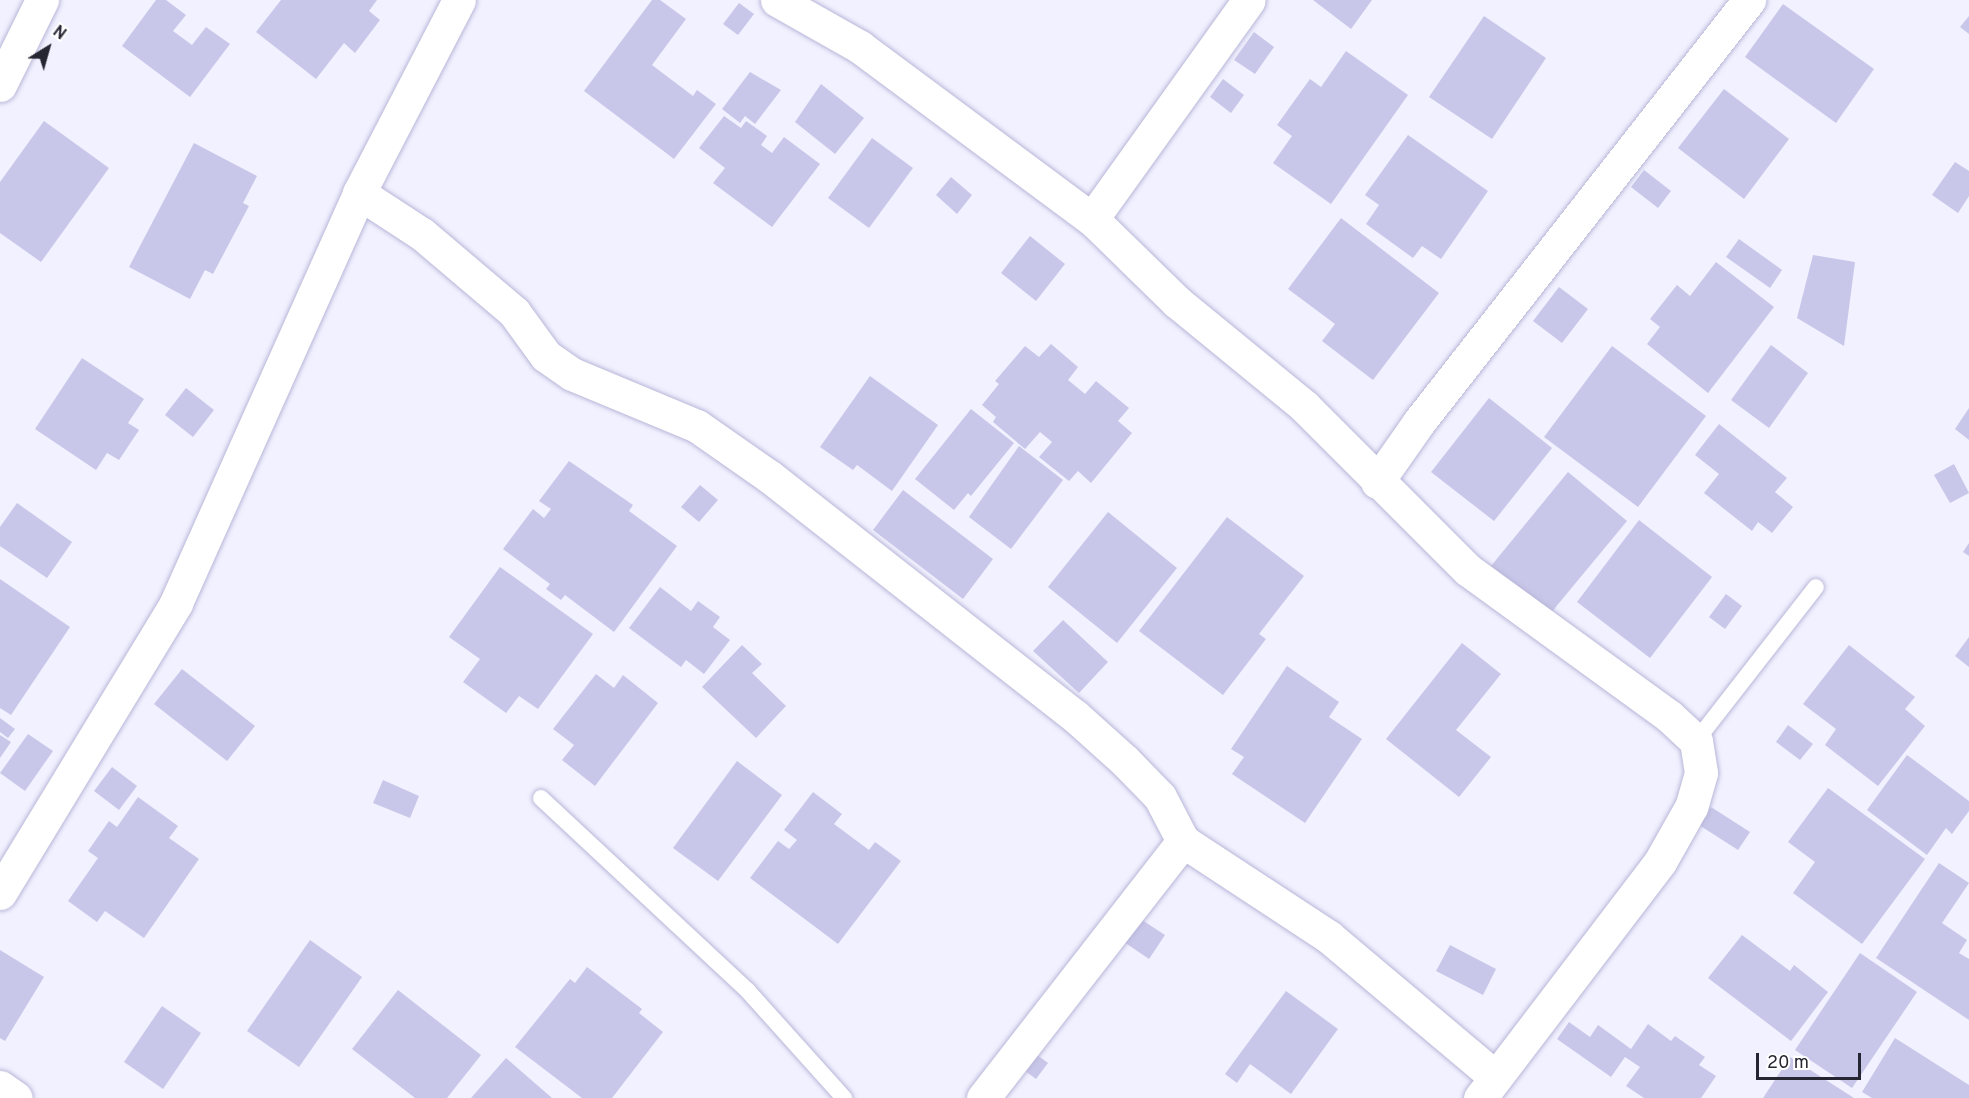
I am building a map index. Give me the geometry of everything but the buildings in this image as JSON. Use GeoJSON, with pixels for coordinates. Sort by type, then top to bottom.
{"type":"FeatureCollection","features":[{"type":"Feature","properties":{"kind":"street"},"geometry":{"type":"LineString","coordinates":[[0,85],[42,0]]}},
{"type":"Feature","properties":{"kind":"street"},"geometry":{"type":"LineString","coordinates":[[0,893],[176,603],[359,194],[459,0]]}},
{"type":"Feature","properties":{"kind":"street"},"geometry":{"type":"LineString","coordinates":[[359,194],[422,234],[506,305],[546,356],[572,374],[697,426],[770,477],[946,615],[1125,761],[1160,797],[1183,841],[1329,937],[1488,1087],[1660,862],[1691,807],[1701,773],[1696,741],[1669,716],[1468,570],[1377,482],[1304,406],[1177,302],[1092,219],[860,48],[777,0]]}},
{"type":"Feature","properties":{"kind":"street"},"geometry":{"type":"LineString","coordinates":[[1092,219],[1249,0]]}},
{"type":"Feature","properties":{"kind":"street"},"geometry":{"type":"LineString","coordinates":[[1377,482],[1419,422],[1749,0]]}},
{"type":"Feature","properties":{"kind":"street"},"geometry":{"type":"LineString","coordinates":[[984,1098],[1183,841]]}},
{"type":"Feature","properties":{"kind":"street"},"geometry":{"type":"LineString","coordinates":[[0,1087],[15,1098]]}},
{"type":"Feature","properties":{"kind":"lane"},"geometry":{"type":"LineString","coordinates":[[1696,741],[1816,586]]}},
{"type":"Feature","properties":{"kind":"lane"},"geometry":{"type":"LineString","coordinates":[[540,798],[748,991],[844,1098]]}}]}
